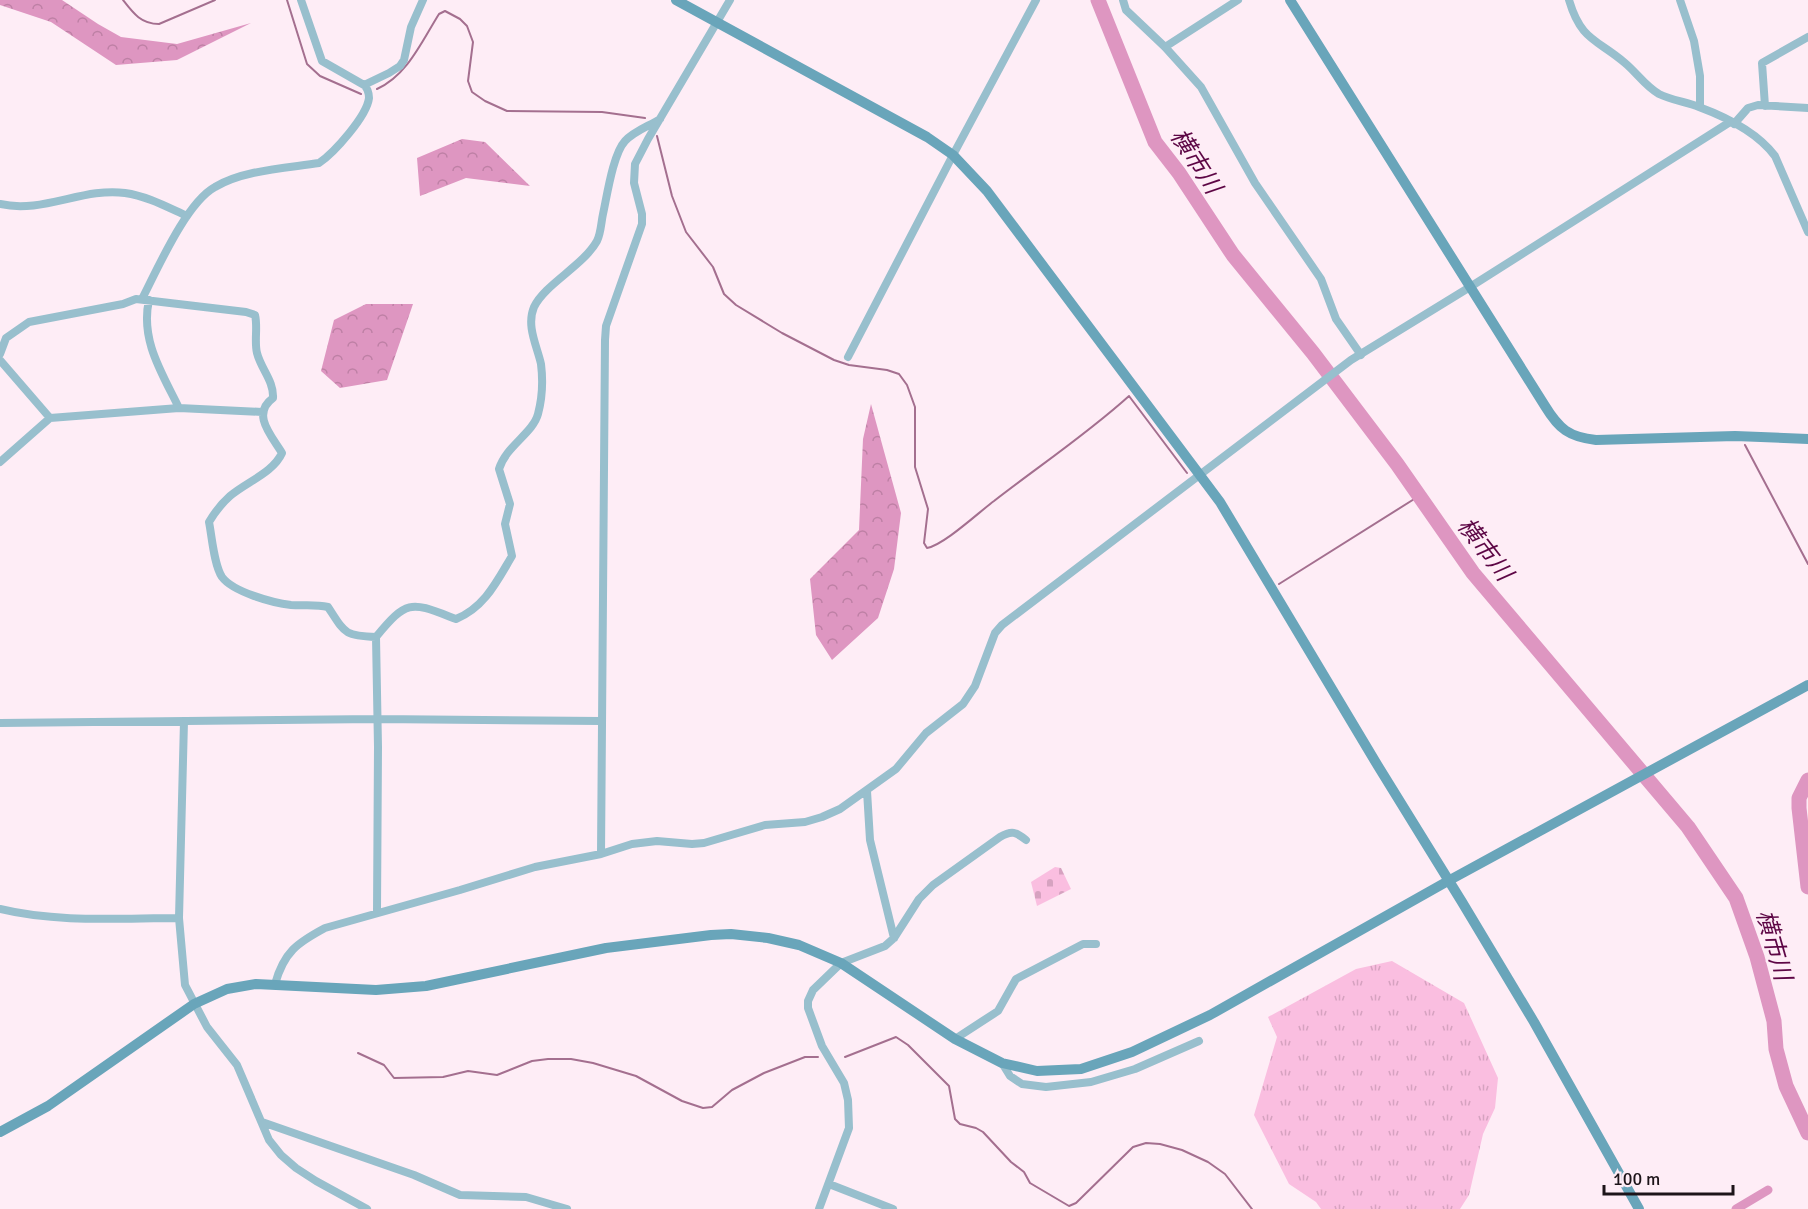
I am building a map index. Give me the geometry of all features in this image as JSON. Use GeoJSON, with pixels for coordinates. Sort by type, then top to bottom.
{"type":"FeatureCollection","features":[{"type":"Feature","properties":{"kind":"street"},"geometry":{"type":"LineString","coordinates":[[179,408],[151,351],[145,299],[187,216],[211,189],[218,185],[240,177],[319,163],[341,144],[369,98],[368,89],[364,85],[322,61],[301,0]]}},
{"type":"Feature","properties":{"kind":"street"},"geometry":{"type":"LineString","coordinates":[[364,85],[400,66],[407,49],[411,27],[423,0]]}},
{"type":"Feature","properties":{"kind":"street"},"geometry":{"type":"LineString","coordinates":[[676,0],[927,137],[952,154],[987,191],[1220,502],[1534,1022],[1639,1209]]}},
{"type":"Feature","properties":{"kind":"street"},"geometry":{"type":"LineString","coordinates":[[601,854],[604,340],[606,326],[642,224],[642,214],[634,183],[635,164],[730,0]]}},
{"type":"Feature","properties":{"kind":"street"},"geometry":{"type":"LineString","coordinates":[[848,357],[952,154],[1036,0]]}},
{"type":"Feature","properties":{"kind":"street"},"geometry":{"type":"LineString","coordinates":[[1123,0],[1126,10],[1165,47],[1201,87],[1255,183],[1321,279],[1336,319],[1360,355]]}},
{"type":"Feature","properties":{"kind":"street"},"geometry":{"type":"LineString","coordinates":[[1165,47],[1238,0]]}},
{"type":"Feature","properties":{"kind":"street"},"geometry":{"type":"LineString","coordinates":[[1290,0],[1553,419],[1570,434],[1596,440],[1735,436],[1808,439]]}},
{"type":"Feature","properties":{"kind":"street"},"geometry":{"type":"LineString","coordinates":[[1569,0],[1578,24],[1591,39],[1625,62],[1648,87],[1661,94],[1700,107],[1758,137],[1775,156],[1807,228]]}},
{"type":"Feature","properties":{"kind":"street"},"geometry":{"type":"LineString","coordinates":[[1680,0],[1694,41],[1700,76],[1700,107]]}},
{"type":"Feature","properties":{"kind":"street"},"geometry":{"type":"LineString","coordinates":[[1765,106],[1762,63],[1808,37]]}},
{"type":"Feature","properties":{"kind":"street"},"geometry":{"type":"LineString","coordinates":[[275,984],[280,966],[287,955],[308,937],[325,928],[535,867],[601,854],[646,841],[704,843],[765,825],[805,822],[840,809],[896,769],[926,733],[957,711],[975,686],[995,633],[1002,625],[1351,360],[1732,123],[1748,108],[1765,106],[1808,108]]}},
{"type":"Feature","properties":{"kind":"street"},"geometry":{"type":"LineString","coordinates":[[377,912],[376,637],[396,614],[411,606],[421,606],[456,619],[470,613],[487,596],[512,556],[506,524],[510,504],[499,469],[514,443],[536,421],[538,413],[542,389],[541,365],[531,326],[534,307],[596,242],[617,157],[623,143],[660,119]]}},
{"type":"Feature","properties":{"kind":"street"},"geometry":{"type":"LineString","coordinates":[[0,204],[36,205],[100,193],[125,193],[151,200],[187,216]]}},
{"type":"Feature","properties":{"kind":"street"},"geometry":{"type":"LineString","coordinates":[[0,354],[6,338],[29,322],[145,299],[255,315],[258,355],[272,385],[273,394],[273,398],[266,402],[262,412],[264,423],[282,453],[278,462],[230,496],[209,522],[221,574],[236,588],[266,600],[291,605],[318,604],[328,607],[345,632],[354,637],[376,637]]}},
{"type":"Feature","properties":{"kind":"street"},"geometry":{"type":"LineString","coordinates":[[0,360],[50,418]]}},
{"type":"Feature","properties":{"kind":"street"},"geometry":{"type":"LineString","coordinates":[[0,462],[50,418],[179,408],[262,412]]}},
{"type":"Feature","properties":{"kind":"street"},"geometry":{"type":"LineString","coordinates":[[0,1132],[48,1106],[194,1004],[211,995],[241,986],[275,984],[376,990],[426,986],[606,948],[711,935],[731,934],[768,938],[799,945],[840,963],[955,1039],[1002,1063],[1037,1071],[1081,1069],[1132,1052],[1210,1015],[1448,880],[1808,685]]}},
{"type":"Feature","properties":{"kind":"street"},"geometry":{"type":"LineString","coordinates":[[0,723],[377,718],[601,721]]}},
{"type":"Feature","properties":{"kind":"street"},"geometry":{"type":"LineString","coordinates":[[184,721],[179,918],[185,986],[207,1027],[237,1065],[269,1140],[281,1155],[296,1168],[367,1209]]}},
{"type":"Feature","properties":{"kind":"street"},"geometry":{"type":"LineString","coordinates":[[867,791],[870,840],[894,938]]}},
{"type":"Feature","properties":{"kind":"street"},"geometry":{"type":"LineString","coordinates":[[819,1209],[849,1128],[848,1100],[844,1083],[822,1046],[808,1008],[808,1000],[813,990],[840,963],[885,946],[894,938],[919,899],[951,872],[1010,831],[1026,840]]}},
{"type":"Feature","properties":{"kind":"street"},"geometry":{"type":"LineString","coordinates":[[0,909],[27,914],[83,918],[179,918]]}},
{"type":"Feature","properties":{"kind":"street"},"geometry":{"type":"LineString","coordinates":[[955,1039],[998,1011],[1016,979],[1083,944],[1096,944]]}},
{"type":"Feature","properties":{"kind":"street"},"geometry":{"type":"LineString","coordinates":[[1002,1063],[1010,1076],[1022,1084],[1046,1087],[1091,1082],[1135,1069],[1199,1041]]}},
{"type":"Feature","properties":{"kind":"street"},"geometry":{"type":"LineString","coordinates":[[261,1122],[414,1175],[459,1195],[526,1197],[567,1209]]}},
{"type":"Feature","properties":{"kind":"street"},"geometry":{"type":"LineString","coordinates":[[829,1184],[894,1209]]}},
{"type":"Feature","properties":{"kind":"green space"},"geometry":{"type":"Polygon","coordinates":[[[0,0],[62,0],[121,37],[177,44],[251,23],[177,60],[116,65],[51,22],[0,5],[0,0]]]}},
{"type":"Feature","properties":{"kind":"green space"},"geometry":{"type":"Polygon","coordinates":[[[462,139],[485,142],[530,186],[466,178],[420,196],[417,158],[462,139]]]}},
{"type":"Feature","properties":{"kind":"green space"},"geometry":{"type":"Polygon","coordinates":[[[366,304],[413,304],[387,380],[340,388],[321,371],[334,320],[366,304]]]}},
{"type":"Feature","properties":{"kind":"green space"},"geometry":{"type":"Polygon","coordinates":[[[871,404],[901,513],[894,569],[878,618],[832,660],[816,635],[810,579],[859,530],[863,439],[871,404]]]}},
{"type":"Feature","properties":{"kind":"green space"},"geometry":{"type":"Polygon","coordinates":[[[1055,867],[1061,868],[1071,889],[1037,906],[1031,882],[1055,867]]]}},
{"type":"Feature","properties":{"kind":"green space"},"geometry":{"type":"Polygon","coordinates":[[[1392,961],[1464,1003],[1498,1078],[1495,1108],[1483,1134],[1469,1195],[1460,1209],[1321,1209],[1316,1202],[1289,1184],[1254,1115],[1277,1037],[1268,1017],[1356,969],[1392,961]]]}},
{"type":"Feature","properties":{"kind":"waterway"},"geometry":{"type":"LineString","coordinates":[[123,0],[142,20],[153,24],[159,24],[215,0]]}},
{"type":"Feature","properties":{"kind":"waterway"},"geometry":{"type":"LineString","coordinates":[[287,0],[307,64],[320,76],[361,94]]}},
{"type":"Feature","properties":{"kind":"waterway","name":"横市川"},"geometry":{"type":"LineString","coordinates":[[1098,0],[1155,142],[1179,173],[1233,255],[1313,353],[1397,464],[1473,573],[1688,827],[1736,898],[1757,957],[1774,1021],[1776,1049],[1786,1086],[1808,1133]]}},
{"type":"Feature","properties":{"kind":"waterway"},"geometry":{"type":"LineString","coordinates":[[377,89],[397,76],[405,67],[439,14],[445,11],[460,19],[467,26],[473,42],[468,81],[472,92],[485,101],[507,111],[602,112],[645,118]]}},
{"type":"Feature","properties":{"kind":"waterway"},"geometry":{"type":"LineString","coordinates":[[657,136],[672,196],[686,232],[713,267],[724,294],[736,305],[782,333],[834,360],[899,374],[907,385],[915,407],[915,467],[928,509],[924,543],[927,548],[952,535],[1080,437],[1129,396],[1187,473]]}},
{"type":"Feature","properties":{"kind":"waterway"},"geometry":{"type":"LineString","coordinates":[[1745,445],[1808,564]]}},
{"type":"Feature","properties":{"kind":"waterway"},"geometry":{"type":"LineString","coordinates":[[1279,584],[1419,496]]}},
{"type":"Feature","properties":{"kind":"waterway"},"geometry":{"type":"LineString","coordinates":[[1808,780],[1799,798],[1808,887]]}},
{"type":"Feature","properties":{"kind":"waterway"},"geometry":{"type":"LineString","coordinates":[[845,1057],[896,1037],[908,1045],[949,1086],[955,1119],[960,1124],[983,1132],[1011,1162],[1024,1172],[1030,1183],[1069,1206],[1076,1203],[1133,1147],[1146,1143],[1182,1150],[1208,1162],[1225,1174],[1252,1209]]}},
{"type":"Feature","properties":{"kind":"waterway"},"geometry":{"type":"LineString","coordinates":[[358,1053],[384,1065],[394,1078],[443,1077],[468,1071],[497,1075],[532,1061],[571,1059],[636,1076],[682,1101],[703,1108],[712,1107],[732,1090],[764,1073],[805,1057],[818,1057]]}},
{"type":"Feature","properties":{"kind":"waterway"},"geometry":{"type":"LineString","coordinates":[[1736,1209],[1768,1190]]}}]}
